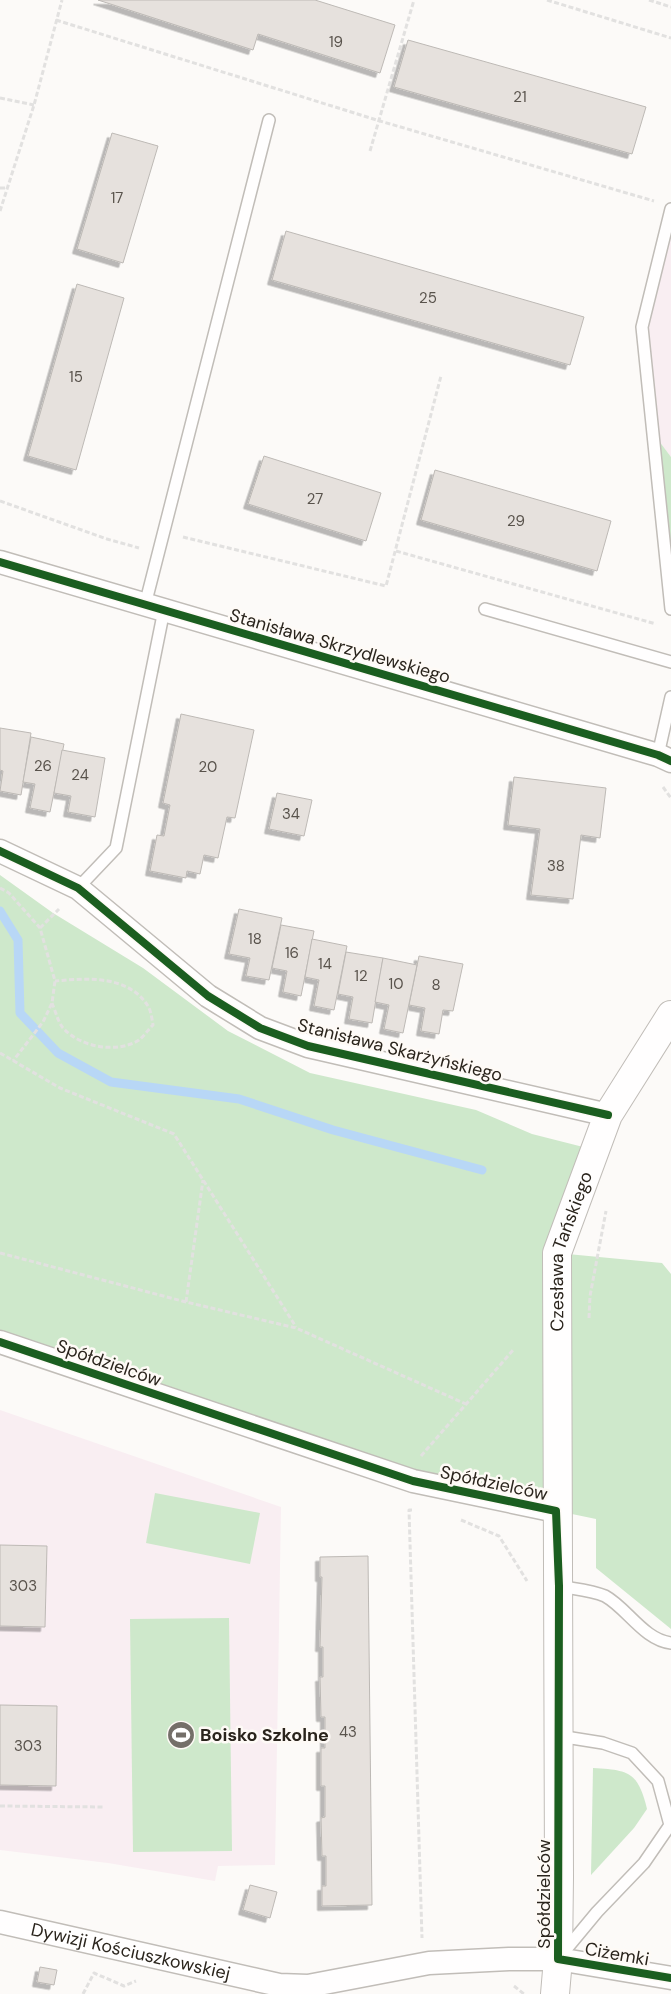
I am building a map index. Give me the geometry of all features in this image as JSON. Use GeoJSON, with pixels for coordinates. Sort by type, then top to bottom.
{"type":"FeatureCollection","features":[{"type":"Feature","properties":{"kind":"street","name":"Stanisława Skrzydlewskiego"},"geometry":{"type":"LineString","coordinates":[[0,562],[665,758]]}},
{"type":"Feature","properties":{"kind":"street","name":"Stanisława Skarżyńskiego"},"geometry":{"type":"LineString","coordinates":[[0,851],[78,888],[208,996],[260,1028],[308,1046],[608,1115]]}},
{"type":"Feature","properties":{"kind":"street","name":"Czesława Tańskiego"},"geometry":{"type":"LineString","coordinates":[[556,1511],[557,1253],[608,1115],[671,1015]]}},
{"type":"Feature","properties":{"kind":"street","name":"Spółdzielców"},"geometry":{"type":"LineString","coordinates":[[0,1342],[413,1481],[556,1511],[559,1586],[559,1736],[558,1959],[555,1994]]}},
{"type":"Feature","properties":{"kind":"street","name":"Dywizji Kościuszkowskiej"},"geometry":{"type":"LineString","coordinates":[[0,1922],[279,1985],[308,1986],[430,1963],[509,1959],[558,1959]]}},
{"type":"Feature","properties":{"kind":"street","name":"Ciżemki"},"geometry":{"type":"LineString","coordinates":[[558,1959],[671,1978]]}},
{"type":"Feature","properties":{"kind":"lane"},"geometry":{"type":"LineString","coordinates":[[78,888],[116,848],[155,607],[158,553],[269,120]]}},
{"type":"Feature","properties":{"kind":"lane"},"geometry":{"type":"LineString","coordinates":[[666,206],[642,327],[671,609]]}},
{"type":"Feature","properties":{"kind":"lane"},"geometry":{"type":"LineString","coordinates":[[485,609],[671,662]]}},
{"type":"Feature","properties":{"kind":"lane"},"geometry":{"type":"LineString","coordinates":[[665,758],[671,697]]}},
{"type":"Feature","properties":{"kind":"lane"},"geometry":{"type":"LineString","coordinates":[[559,1586],[605,1596],[654,1636],[671,1642]]}},
{"type":"Feature","properties":{"kind":"lane"},"geometry":{"type":"LineString","coordinates":[[558,1959],[597,1912],[644,1864],[670,1825],[658,1781],[632,1753],[603,1743],[559,1736]]}},
{"type":"Feature","properties":{"kind":"path"},"geometry":{"type":"LineString","coordinates":[[0,211],[34,105],[62,0]]}},
{"type":"Feature","properties":{"kind":"path"},"geometry":{"type":"LineString","coordinates":[[370,151],[414,0]]}},
{"type":"Feature","properties":{"kind":"path"},"geometry":{"type":"LineString","coordinates":[[547,0],[671,38]]}},
{"type":"Feature","properties":{"kind":"path"},"geometry":{"type":"LineString","coordinates":[[569,6],[570,0]]}},
{"type":"Feature","properties":{"kind":"path"},"geometry":{"type":"LineString","coordinates":[[650,0],[671,7]]}},
{"type":"Feature","properties":{"kind":"path"},"geometry":{"type":"LineString","coordinates":[[56,20],[380,121],[666,206]]}},
{"type":"Feature","properties":{"kind":"path"},"geometry":{"type":"LineString","coordinates":[[0,98],[34,105]]}},
{"type":"Feature","properties":{"kind":"path"},"geometry":{"type":"LineString","coordinates":[[0,188],[8,188]]}},
{"type":"Feature","properties":{"kind":"path"},"geometry":{"type":"LineString","coordinates":[[163,532],[386,586],[441,376]]}},
{"type":"Feature","properties":{"kind":"path"},"geometry":{"type":"LineString","coordinates":[[0,501],[107,539],[158,553]]}},
{"type":"Feature","properties":{"kind":"path"},"geometry":{"type":"LineString","coordinates":[[396,550],[662,625]]}},
{"type":"Feature","properties":{"kind":"path"},"geometry":{"type":"LineString","coordinates":[[0,888],[9,893],[40,928],[55,981],[52,1003],[43,1022],[13,1061]]}},
{"type":"Feature","properties":{"kind":"path"},"geometry":{"type":"LineString","coordinates":[[52,1003],[62,1027],[80,1040],[104,1047],[123,1047],[140,1039],[153,1025],[149,1008],[134,990],[111,981],[84,978],[55,981]]}},
{"type":"Feature","properties":{"kind":"path"},"geometry":{"type":"LineString","coordinates":[[0,1053],[60,1088],[174,1134],[296,1328]]}},
{"type":"Feature","properties":{"kind":"path"},"geometry":{"type":"LineString","coordinates":[[186,1302],[203,1179]]}},
{"type":"Feature","properties":{"kind":"path"},"geometry":{"type":"LineString","coordinates":[[588,1323],[590,1296],[606,1209]]}},
{"type":"Feature","properties":{"kind":"path"},"geometry":{"type":"LineString","coordinates":[[0,1254],[296,1328],[466,1404]]}},
{"type":"Feature","properties":{"kind":"path"},"geometry":{"type":"LineString","coordinates":[[419,1458],[514,1349]]}},
{"type":"Feature","properties":{"kind":"path"},"geometry":{"type":"LineString","coordinates":[[418,1511],[409,1510],[422,1933],[430,1963]]}},
{"type":"Feature","properties":{"kind":"path"},"geometry":{"type":"LineString","coordinates":[[460,1520],[499,1536],[527,1578],[527,1588]]}},
{"type":"Feature","properties":{"kind":"path"},"geometry":{"type":"LineString","coordinates":[[0,1806],[103,1807]]}},
{"type":"Feature","properties":{"kind":"path"},"geometry":{"type":"LineString","coordinates":[[509,1959],[510,1982],[524,1994]]}},
{"type":"Feature","properties":{"kind":"path"},"geometry":{"type":"LineString","coordinates":[[84,1994],[94,1973]]}},
{"type":"Feature","properties":{"kind":"shaded area"},"geometry":{"type":"Polygon","coordinates":[[[671,209],[671,457],[653,433],[646,311],[671,209]]]}},
{"type":"Feature","properties":{"kind":"shaded area"},"geometry":{"type":"Polygon","coordinates":[[[0,1410],[281,1507],[275,1865],[218,1866],[215,1881],[108,1863],[0,1850],[0,1410]]]}},
{"type":"Feature","properties":{"kind":"green space"},"geometry":{"type":"Polygon","coordinates":[[[653,433],[671,457],[671,550],[665,548],[653,433]]]}},
{"type":"Feature","properties":{"kind":"green space"},"geometry":{"type":"Polygon","coordinates":[[[0,875],[53,913],[143,968],[228,1031],[310,1073],[476,1110],[532,1134],[595,1150],[557,1253],[662,1263],[671,1274],[671,1629],[596,1568],[596,1519],[413,1481],[0,1342],[0,875]]]}},
{"type":"Feature","properties":{"kind":"green space"},"geometry":{"type":"Polygon","coordinates":[[[155,1493],[260,1513],[250,1564],[146,1543],[155,1493]]]}},
{"type":"Feature","properties":{"kind":"green space","name":"Boisko Szkolne"},"geometry":{"type":"Polygon","coordinates":[[[229,1618],[232,1851],[133,1852],[130,1619],[229,1618]]]}},
{"type":"Feature","properties":{"kind":"green space"},"geometry":{"type":"Polygon","coordinates":[[[593,1768],[615,1770],[630,1775],[640,1787],[647,1809],[634,1828],[591,1875],[593,1768]]]}},
{"type":"Feature","properties":{"kind":"building"},"geometry":{"type":"Polygon","coordinates":[[[98,0],[315,0],[395,25],[380,73],[258,34],[253,50],[98,0]]]}},
{"type":"Feature","properties":{"kind":"building"},"geometry":{"type":"Polygon","coordinates":[[[408,40],[646,107],[632,154],[394,87],[408,40]]]}},
{"type":"Feature","properties":{"kind":"building"},"geometry":{"type":"Polygon","coordinates":[[[112,133],[158,146],[123,263],[77,249],[112,133]]]}},
{"type":"Feature","properties":{"kind":"building"},"geometry":{"type":"Polygon","coordinates":[[[286,231],[584,317],[570,365],[272,280],[286,231]]]}},
{"type":"Feature","properties":{"kind":"building"},"geometry":{"type":"Polygon","coordinates":[[[77,284],[124,298],[76,470],[28,456],[77,284]]]}},
{"type":"Feature","properties":{"kind":"building"},"geometry":{"type":"Polygon","coordinates":[[[264,456],[381,493],[366,541],[248,504],[264,456]]]}},
{"type":"Feature","properties":{"kind":"building"},"geometry":{"type":"Polygon","coordinates":[[[435,470],[611,521],[597,571],[421,520],[435,470]]]}},
{"type":"Feature","properties":{"kind":"building"},"geometry":{"type":"Polygon","coordinates":[[[181,714],[254,730],[235,818],[227,817],[218,858],[204,855],[200,874],[187,871],[186,878],[150,871],[157,835],[164,836],[170,805],[163,803],[181,714]]]}},
{"type":"Feature","properties":{"kind":"building"},"geometry":{"type":"Polygon","coordinates":[[[0,728],[31,733],[21,795],[0,791],[3,771],[0,770],[0,728]]]}},
{"type":"Feature","properties":{"kind":"building"},"geometry":{"type":"Polygon","coordinates":[[[31,737],[64,744],[50,812],[30,808],[35,784],[23,782],[31,737]]]}},
{"type":"Feature","properties":{"kind":"building"},"geometry":{"type":"Polygon","coordinates":[[[62,750],[105,758],[95,817],[68,812],[71,796],[54,793],[62,750]]]}},
{"type":"Feature","properties":{"kind":"building"},"geometry":{"type":"Polygon","coordinates":[[[514,777],[606,788],[600,838],[581,835],[573,899],[531,895],[540,829],[508,825],[514,777]]]}},
{"type":"Feature","properties":{"kind":"building"},"geometry":{"type":"Polygon","coordinates":[[[277,793],[312,800],[304,836],[269,829],[277,793]]]}},
{"type":"Feature","properties":{"kind":"building"},"geometry":{"type":"Polygon","coordinates":[[[239,909],[282,918],[269,980],[246,976],[250,958],[229,954],[239,909]]]}},
{"type":"Feature","properties":{"kind":"building"},"geometry":{"type":"Polygon","coordinates":[[[281,925],[314,931],[301,996],[283,992],[287,971],[272,968],[281,925]]]}},
{"type":"Feature","properties":{"kind":"building"},"geometry":{"type":"Polygon","coordinates":[[[312,939],[347,946],[334,1010],[314,1006],[319,980],[305,977],[312,939]]]}},
{"type":"Feature","properties":{"kind":"building"},"geometry":{"type":"Polygon","coordinates":[[[346,952],[383,958],[372,1023],[349,1019],[353,997],[338,994],[346,952]]]}},
{"type":"Feature","properties":{"kind":"building"},"geometry":{"type":"Polygon","coordinates":[[[419,956],[463,964],[453,1011],[443,1010],[439,1034],[421,1031],[425,1008],[409,1005],[419,956]]]}},
{"type":"Feature","properties":{"kind":"building"},"geometry":{"type":"Polygon","coordinates":[[[383,958],[417,965],[403,1033],[384,1029],[389,1005],[375,1002],[383,958]]]}},
{"type":"Feature","properties":{"kind":"building"},"geometry":{"type":"Polygon","coordinates":[[[0,1545],[47,1546],[45,1627],[0,1626],[0,1545]]]}},
{"type":"Feature","properties":{"kind":"building"},"geometry":{"type":"Polygon","coordinates":[[[368,1556],[372,1905],[322,1906],[322,1886],[326,1886],[326,1856],[322,1856],[321,1818],[325,1817],[325,1786],[321,1786],[321,1748],[325,1748],[325,1717],[321,1717],[320,1677],[323,1677],[323,1647],[320,1647],[322,1577],[320,1577],[320,1557],[368,1556]]]}},
{"type":"Feature","properties":{"kind":"building"},"geometry":{"type":"Polygon","coordinates":[[[0,1705],[57,1706],[56,1786],[0,1785],[0,1705]]]}},
{"type":"Feature","properties":{"kind":"building"},"geometry":{"type":"Polygon","coordinates":[[[250,1885],[277,1892],[270,1918],[243,1910],[250,1885]]]}},
{"type":"Feature","properties":{"kind":"building"},"geometry":{"type":"Polygon","coordinates":[[[40,1967],[57,1970],[54,1985],[37,1982],[40,1967]]]}},
{"type":"Feature","properties":{"kind":"waterway"},"geometry":{"type":"LineString","coordinates":[[0,911],[18,940],[20,1013],[58,1053],[111,1082],[239,1099],[333,1130],[482,1170]]}},
{"type":"Feature","properties":{"kind":"cycle path"},"geometry":{"type":"LineString","coordinates":[[0,562],[658,755],[671,761]]}},
{"type":"Feature","properties":{"kind":"cycle path"},"geometry":{"type":"LineString","coordinates":[[0,851],[78,888],[208,996],[260,1028],[308,1046],[608,1115]]}},
{"type":"Feature","properties":{"kind":"cycle path"},"geometry":{"type":"LineString","coordinates":[[0,1342],[413,1481],[556,1511],[559,1586],[558,1959],[671,1978]]}},
{"type":"Feature","properties":{"kind":"place","name":"Boisko Szkolne"},"geometry":{"type":"Point","coordinates":[181,1735]}}]}
